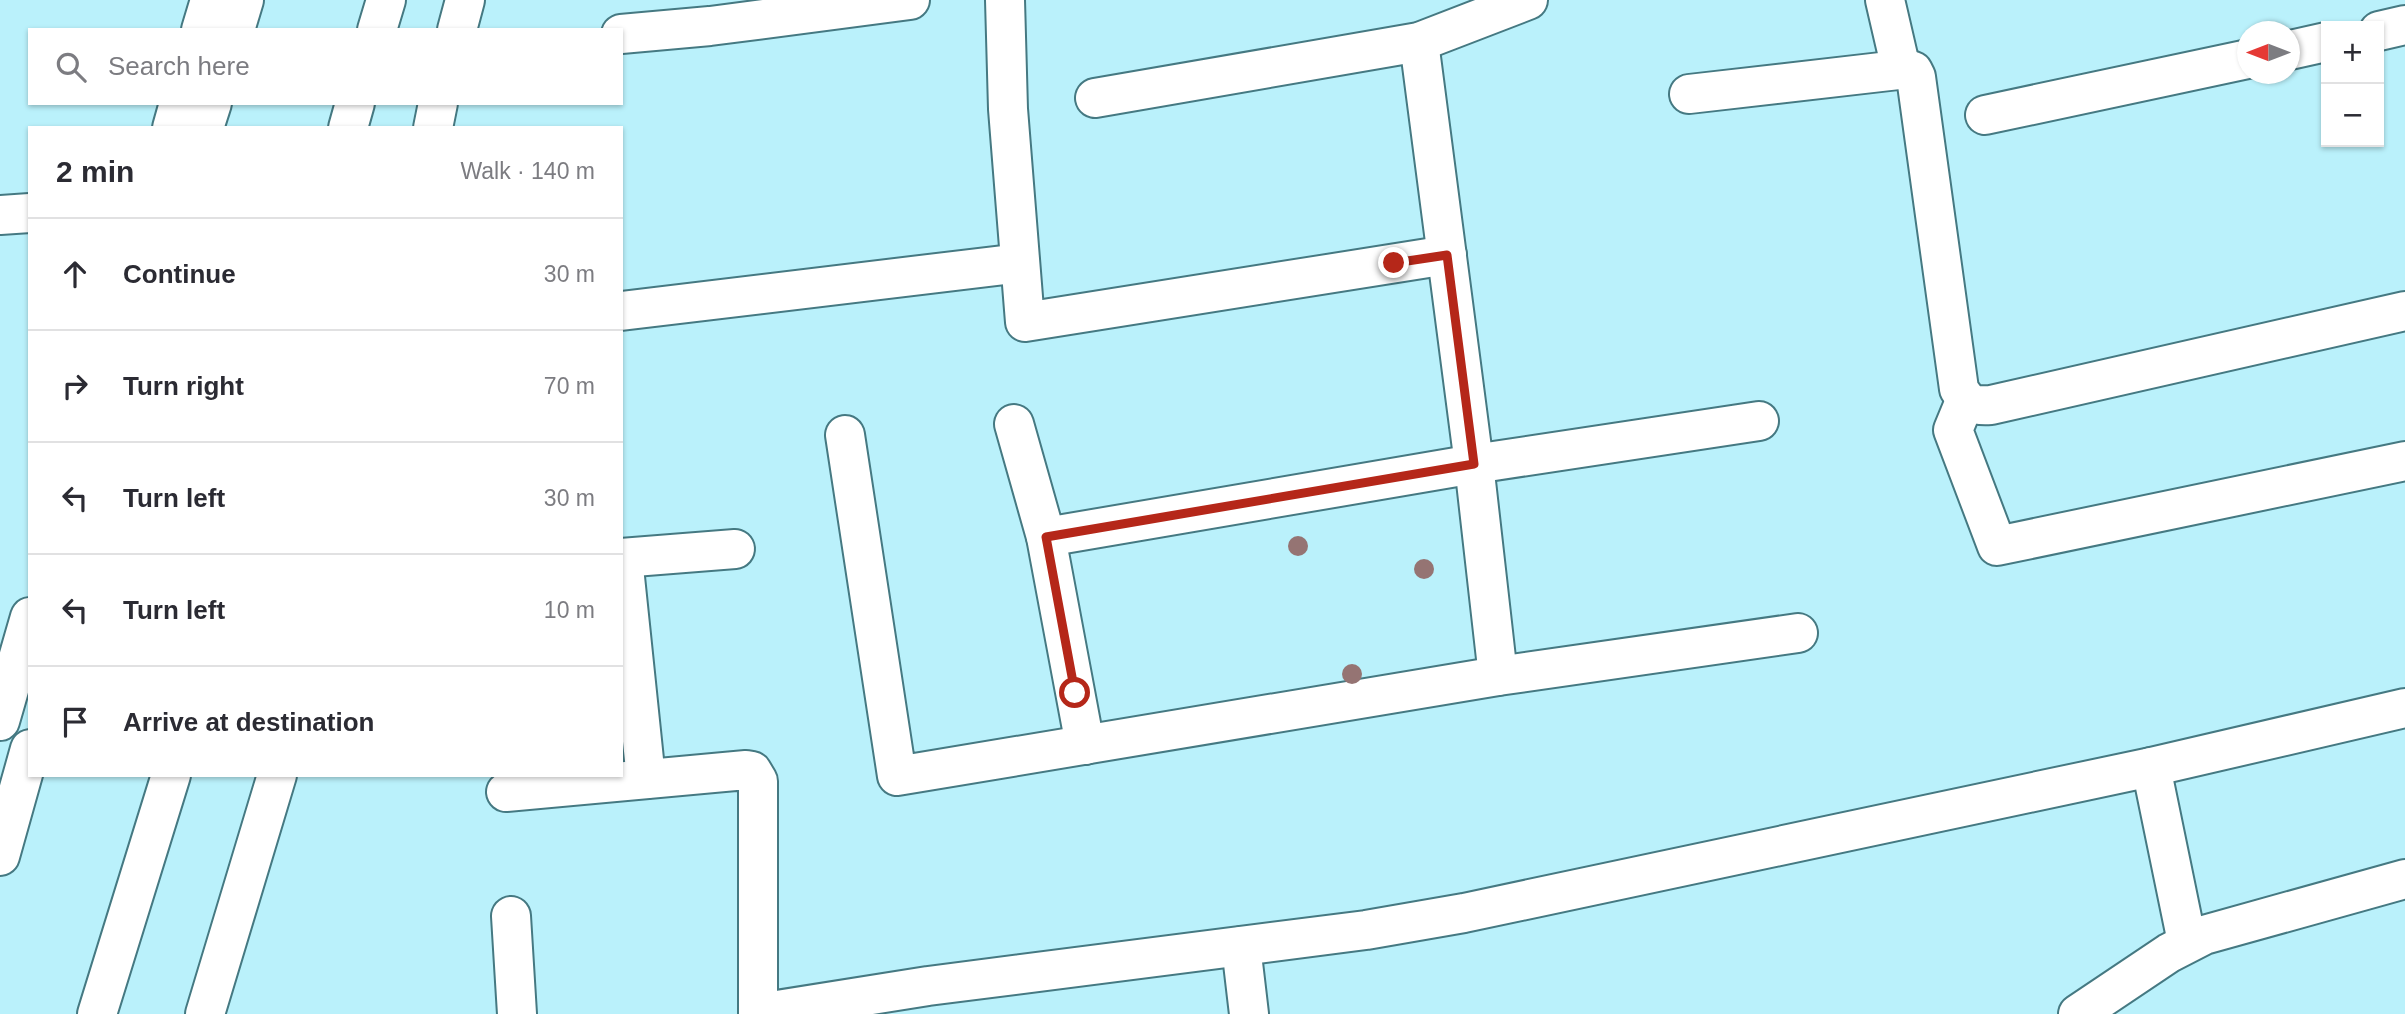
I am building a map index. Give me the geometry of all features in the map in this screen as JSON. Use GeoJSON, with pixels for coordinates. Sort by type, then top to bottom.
{"type":"FeatureCollection","features":[{"type":"Feature","properties":{"kind":"street"},"geometry":{"type":"LineString","coordinates":[[202,28],[210,0]]}},
{"type":"Feature","properties":{"kind":"street"},"geometry":{"type":"LineString","coordinates":[[235,28],[244,0]]}},
{"type":"Feature","properties":{"kind":"street"},"geometry":{"type":"LineString","coordinates":[[378,28],[386,0]]}},
{"type":"Feature","properties":{"kind":"street"},"geometry":{"type":"LineString","coordinates":[[458,28],[465,0]]}},
{"type":"Feature","properties":{"kind":"street"},"geometry":{"type":"LineString","coordinates":[[623,34],[708,13],[910,0]]}},
{"type":"Feature","properties":{"kind":"street"},"geometry":{"type":"LineString","coordinates":[[1005,0],[1007,109],[1025,322],[1447,255]]}},
{"type":"Feature","properties":{"kind":"street"},"geometry":{"type":"LineString","coordinates":[[1095,98],[1419,42],[1528,0]]}},
{"type":"Feature","properties":{"kind":"street"},"geometry":{"type":"LineString","coordinates":[[1885,0],[1901,69]]}},
{"type":"Feature","properties":{"kind":"street"},"geometry":{"type":"LineString","coordinates":[[2384,30],[2405,25]]}},
{"type":"Feature","properties":{"kind":"street"},"geometry":{"type":"LineString","coordinates":[[1419,42],[1474,464],[1498,676]]}},
{"type":"Feature","properties":{"kind":"street"},"geometry":{"type":"LineString","coordinates":[[2300,48],[2321,43]]}},
{"type":"Feature","properties":{"kind":"street"},"geometry":{"type":"LineString","coordinates":[[1985,115],[2237,61]]}},
{"type":"Feature","properties":{"kind":"street"},"geometry":{"type":"LineString","coordinates":[[1689,94],[1901,69],[1913,71],[1916,77],[1959,390],[1965,401],[1975,406],[1991,405],[2405,312]]}},
{"type":"Feature","properties":{"kind":"street"},"geometry":{"type":"LineString","coordinates":[[173,126],[178,105]]}},
{"type":"Feature","properties":{"kind":"street"},"geometry":{"type":"LineString","coordinates":[[205,126],[211,105]]}},
{"type":"Feature","properties":{"kind":"street"},"geometry":{"type":"LineString","coordinates":[[349,126],[354,105]]}},
{"type":"Feature","properties":{"kind":"street"},"geometry":{"type":"LineString","coordinates":[[433,126],[438,105]]}},
{"type":"Feature","properties":{"kind":"street"},"geometry":{"type":"LineString","coordinates":[[0,215],[28,213]]}},
{"type":"Feature","properties":{"kind":"street"},"geometry":{"type":"LineString","coordinates":[[623,311],[1020,263]]}},
{"type":"Feature","properties":{"kind":"street"},"geometry":{"type":"LineString","coordinates":[[1965,401],[1954,430],[1997,546],[2405,461]]}},
{"type":"Feature","properties":{"kind":"street"},"geometry":{"type":"LineString","coordinates":[[1046,537],[1474,464],[1759,421]]}},
{"type":"Feature","properties":{"kind":"street"},"geometry":{"type":"LineString","coordinates":[[1014,425],[1046,537],[1085,745]]}},
{"type":"Feature","properties":{"kind":"street"},"geometry":{"type":"LineString","coordinates":[[845,435],[897,776],[1498,676],[1798,633]]}},
{"type":"Feature","properties":{"kind":"street"},"geometry":{"type":"LineString","coordinates":[[623,558],[735,550]]}},
{"type":"Feature","properties":{"kind":"street"},"geometry":{"type":"LineString","coordinates":[[623,567],[646,779]]}},
{"type":"Feature","properties":{"kind":"street"},"geometry":{"type":"LineString","coordinates":[[0,720],[28,624]]}},
{"type":"Feature","properties":{"kind":"street"},"geometry":{"type":"LineString","coordinates":[[506,792],[746,770],[756,775],[758,1013],[928,986],[1366,930],[1464,913],[2151,767],[2405,708]]}},
{"type":"Feature","properties":{"kind":"street"},"geometry":{"type":"LineString","coordinates":[[0,856],[28,756]]}},
{"type":"Feature","properties":{"kind":"street"},"geometry":{"type":"LineString","coordinates":[[2151,767],[2187,942]]}},
{"type":"Feature","properties":{"kind":"street"},"geometry":{"type":"LineString","coordinates":[[97,1014],[171,777]]}},
{"type":"Feature","properties":{"kind":"street"},"geometry":{"type":"LineString","coordinates":[[205,1014],[276,777]]}},
{"type":"Feature","properties":{"kind":"street"},"geometry":{"type":"LineString","coordinates":[[2078,1014],[2187,942],[2204,934],[2405,879]]}},
{"type":"Feature","properties":{"kind":"street"},"geometry":{"type":"LineString","coordinates":[[511,916],[517,1014]]}},
{"type":"Feature","properties":{"kind":"street"},"geometry":{"type":"LineString","coordinates":[[1241,946],[1249,1014]]}},
{"type":"Feature","properties":{"kind":"route"},"geometry":{"type":"LineString","coordinates":[[1075,693],[1046,537],[1474,464],[1447,255],[1394,263]]}}]}
